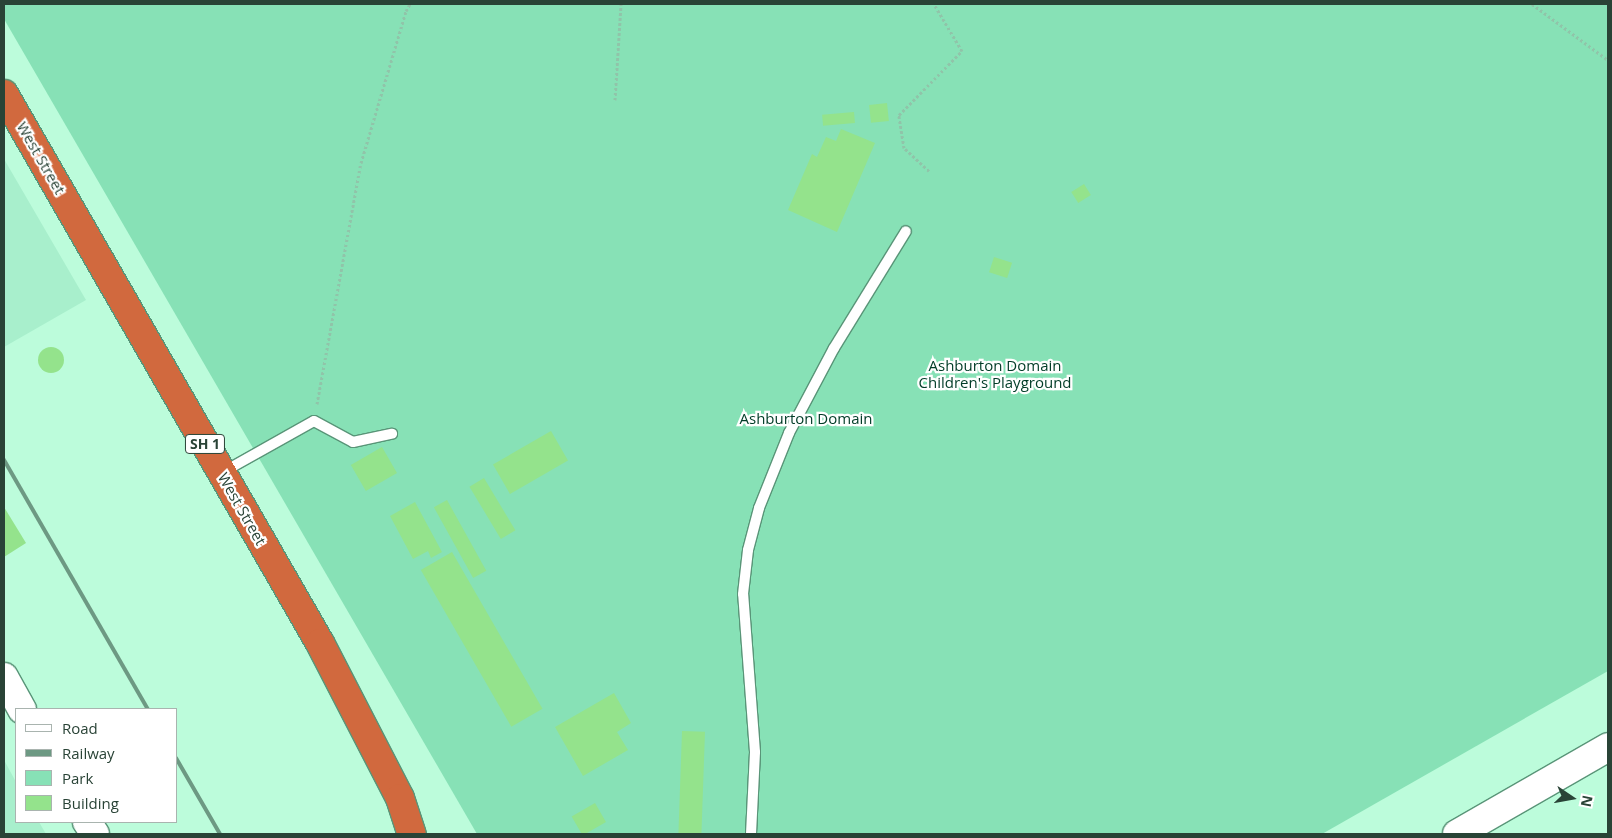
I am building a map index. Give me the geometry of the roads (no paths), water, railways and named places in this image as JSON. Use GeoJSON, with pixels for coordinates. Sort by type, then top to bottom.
{"type":"FeatureCollection","features":[{"type":"Feature","properties":{"kind":"highway","name":"West Street"},"geometry":{"type":"LineString","coordinates":[[4,94],[320,643],[400,798],[412,834]]}},
{"type":"Feature","properties":{"kind":"highway","name":"West Street"},"geometry":{"type":"LineString","coordinates":[[400,798],[427,834]]}},
{"type":"Feature","properties":{"kind":"main road"},"geometry":{"type":"LineString","coordinates":[[4,677],[21,708]]}},
{"type":"Feature","properties":{"kind":"main road"},"geometry":{"type":"LineString","coordinates":[[1457,834],[1608,747]]}},
{"type":"Feature","properties":{"kind":"main road"},"geometry":{"type":"LineString","coordinates":[[89,823],[95,834]]}},
{"type":"Feature","properties":{"kind":"lane"},"geometry":{"type":"LineString","coordinates":[[751,834],[755,752],[743,594],[748,550],[759,508],[789,433],[834,348],[906,231]]}},
{"type":"Feature","properties":{"kind":"lane"},"geometry":{"type":"LineString","coordinates":[[221,473],[314,421],[353,442],[392,434]]}},
{"type":"Feature","properties":{"kind":"railway"},"geometry":{"type":"LineString","coordinates":[[4,460],[147,708]]}},
{"type":"Feature","properties":{"kind":"railway"},"geometry":{"type":"LineString","coordinates":[[178,761],[220,834]]}},
{"type":"Feature","properties":{"kind":"park label","name":"Ashburton Domain Children's Playground"},"geometry":{"type":"Point","coordinates":[995,374]}},
{"type":"Feature","properties":{"kind":"park label","name":"Ashburton Domain"},"geometry":{"type":"Point","coordinates":[806,419]}}]}
